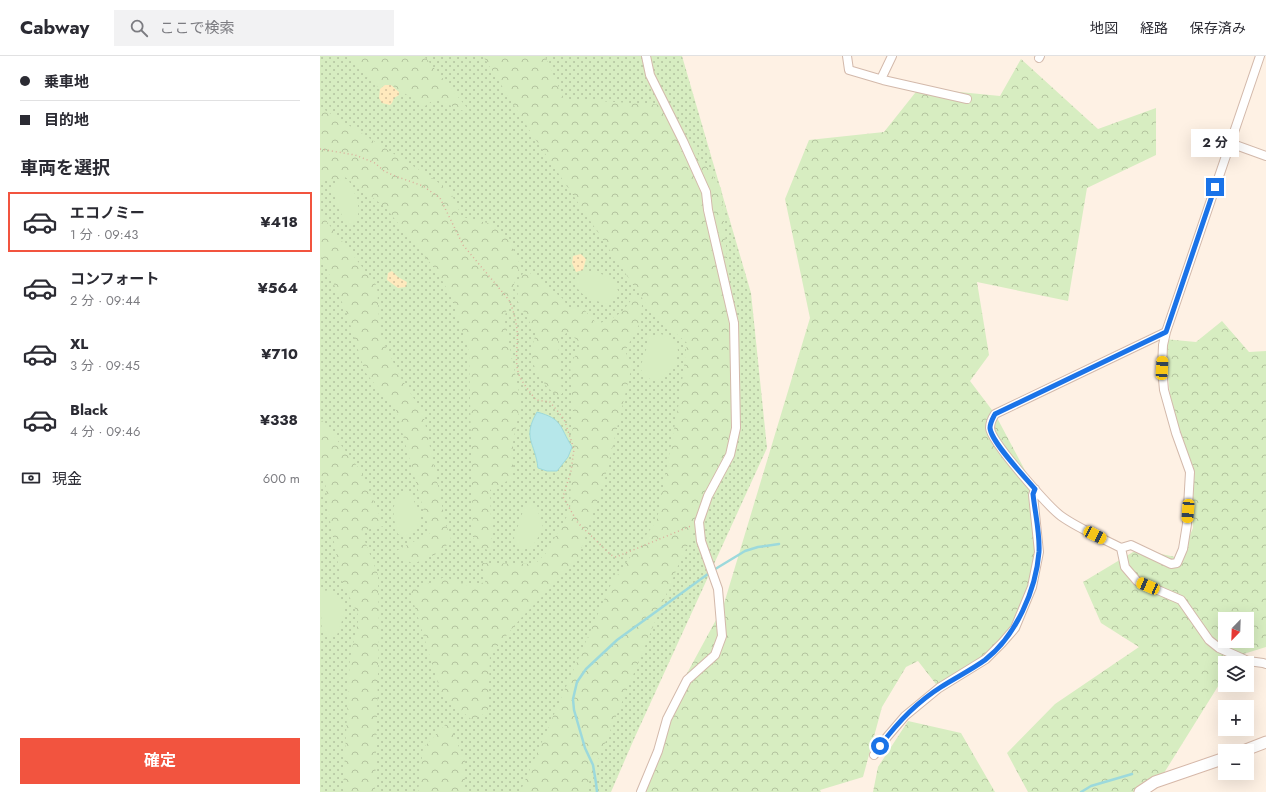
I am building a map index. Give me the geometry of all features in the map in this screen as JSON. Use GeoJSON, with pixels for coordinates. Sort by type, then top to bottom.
{"type":"FeatureCollection","features":[{"type":"Feature","properties":{"kind":"main road"},"geometry":{"type":"LineString","coordinates":[[1254,747],[1266,742]]}},
{"type":"Feature","properties":{"kind":"main road"},"geometry":{"type":"LineString","coordinates":[[1140,792],[1155,782],[1218,760]]}},
{"type":"Feature","properties":{"kind":"street"},"geometry":{"type":"LineString","coordinates":[[641,792],[658,751],[667,719],[687,680],[715,655],[722,636],[718,589],[701,541],[699,522],[708,496],[730,455],[736,428],[734,323],[708,210],[706,192],[683,141],[650,76],[646,56]]}},
{"type":"Feature","properties":{"kind":"street"},"geometry":{"type":"LineString","coordinates":[[847,56],[849,70],[967,99]]}},
{"type":"Feature","properties":{"kind":"street"},"geometry":{"type":"LineString","coordinates":[[882,79],[892,56]]}},
{"type":"Feature","properties":{"kind":"street"},"geometry":{"type":"LineString","coordinates":[[1166,332],[995,414],[990,428],[992,434],[1004,452],[1060,516],[1122,548],[1131,545],[1171,564],[1180,559],[1183,549],[1187,524],[1190,472],[1176,433],[1164,390],[1162,368],[1163,345],[1166,332],[1260,56]]}},
{"type":"Feature","properties":{"kind":"street"},"geometry":{"type":"LineString","coordinates":[[1230,143],[1266,156]]}},
{"type":"Feature","properties":{"kind":"street"},"geometry":{"type":"LineString","coordinates":[[874,755],[905,716],[939,688],[986,659],[1015,628],[1032,587],[1039,552],[1033,494],[1035,489]]}},
{"type":"Feature","properties":{"kind":"street"},"geometry":{"type":"LineString","coordinates":[[1122,548],[1125,567],[1137,581],[1181,600],[1209,640],[1219,648],[1248,661],[1266,664]]}},
{"type":"Feature","properties":{"kind":"path"},"geometry":{"type":"LineString","coordinates":[[320,149],[355,155],[375,164],[384,171],[423,186],[440,198],[463,245],[509,300],[513,309],[517,330],[516,353],[519,375],[524,385],[536,400],[550,402],[564,418],[574,449],[572,471],[563,497],[578,524],[611,555],[616,557],[699,522]]}},
{"type":"Feature","properties":{"kind":"green space"},"geometry":{"type":"Polygon","coordinates":[[[320,56],[682,56],[751,293],[767,448],[611,792],[320,792],[320,56]]]}},
{"type":"Feature","properties":{"kind":"green space"},"geometry":{"type":"Polygon","coordinates":[[[350,56],[424,56],[473,115],[435,99],[425,106],[391,85],[385,85],[380,89],[365,75],[350,56]]]}},
{"type":"Feature","properties":{"kind":"green space"},"geometry":{"type":"Polygon","coordinates":[[[483,56],[545,56],[564,99],[665,105],[721,188],[742,430],[678,566],[585,792],[520,792],[611,584],[657,520],[680,397],[687,343],[652,313],[530,131],[483,56]]]}},
{"type":"Feature","properties":{"kind":"green space"},"geometry":{"type":"Polygon","coordinates":[[[1021,59],[1098,129],[1156,108],[1156,155],[1087,188],[1068,301],[977,282],[989,355],[970,381],[995,414],[1035,489],[1034,579],[1002,643],[939,688],[918,661],[906,667],[882,707],[863,777],[820,790],[821,792],[646,792],[672,701],[723,607],[810,318],[785,199],[809,140],[884,132],[919,88],[1000,96],[1021,59]]]}},
{"type":"Feature","properties":{"kind":"green space"},"geometry":{"type":"Polygon","coordinates":[[[320,107],[450,191],[462,217],[492,224],[507,237],[520,264],[504,319],[521,402],[513,442],[513,478],[490,490],[492,551],[481,548],[473,538],[469,351],[450,294],[436,270],[385,207],[345,177],[320,182],[320,107]]]}},
{"type":"Feature","properties":{"kind":"green space"},"geometry":{"type":"Polygon","coordinates":[[[344,180],[349,181],[356,196],[358,206],[358,217],[356,222],[351,224],[346,224],[332,190],[336,183],[344,180]]]}},
{"type":"Feature","properties":{"kind":"green space"},"geometry":{"type":"Polygon","coordinates":[[[320,213],[377,286],[380,335],[401,378],[423,413],[446,525],[451,538],[443,551],[413,564],[394,552],[430,533],[396,410],[365,372],[346,311],[320,254],[320,213]]]}},
{"type":"Feature","properties":{"kind":"green space"},"geometry":{"type":"Polygon","coordinates":[[[583,270],[610,277],[619,292],[607,304],[584,295],[577,288],[575,283],[583,270]]]}},
{"type":"Feature","properties":{"kind":"green space"},"geometry":{"type":"Polygon","coordinates":[[[524,272],[530,273],[562,298],[570,309],[582,307],[597,324],[619,314],[627,306],[635,294],[642,305],[641,321],[625,351],[632,366],[605,478],[577,561],[521,618],[490,655],[488,712],[472,720],[441,693],[410,591],[445,577],[469,586],[486,582],[481,563],[535,564],[546,553],[570,511],[573,413],[570,364],[581,347],[578,341],[568,332],[558,339],[562,394],[557,395],[548,388],[540,378],[533,361],[532,350],[536,333],[517,300],[519,279],[524,272]]]}},
{"type":"Feature","properties":{"kind":"green space"},"geometry":{"type":"Polygon","coordinates":[[[1222,321],[1249,352],[1266,351],[1266,647],[1237,656],[1218,656],[1218,686],[1164,773],[1137,792],[1028,792],[1007,753],[1055,704],[1139,647],[1101,623],[1083,582],[1138,549],[1180,558],[1193,528],[1190,472],[1173,423],[1164,339],[1196,342],[1222,321]]]}},
{"type":"Feature","properties":{"kind":"green space"},"geometry":{"type":"Polygon","coordinates":[[[660,334],[672,337],[678,350],[675,365],[659,379],[653,381],[644,375],[640,368],[649,337],[660,334]]]}},
{"type":"Feature","properties":{"kind":"green space"},"geometry":{"type":"Polygon","coordinates":[[[320,418],[361,471],[384,526],[361,531],[378,575],[379,633],[375,792],[343,792],[350,658],[359,617],[341,579],[330,521],[325,481],[320,476],[320,418]]]}},
{"type":"Feature","properties":{"kind":"green space"},"geometry":{"type":"Polygon","coordinates":[[[405,491],[412,497],[420,510],[421,518],[418,525],[403,537],[398,534],[394,516],[394,504],[396,499],[405,491]]]}},
{"type":"Feature","properties":{"kind":"green space"},"geometry":{"type":"Polygon","coordinates":[[[525,505],[531,505],[537,508],[543,527],[532,546],[525,549],[520,549],[514,538],[525,505]]]}},
{"type":"Feature","properties":{"kind":"green space"},"geometry":{"type":"Polygon","coordinates":[[[331,590],[343,605],[344,615],[337,635],[330,636],[322,632],[320,593],[331,590]]]}},
{"type":"Feature","properties":{"kind":"green space"},"geometry":{"type":"Polygon","coordinates":[[[908,721],[961,733],[995,792],[873,792],[878,767],[908,721]]]}},
{"type":"Feature","properties":{"kind":"green space"},"geometry":{"type":"Polygon","coordinates":[[[448,722],[465,761],[465,792],[418,792],[423,748],[448,722]]]}},
{"type":"Feature","properties":{"kind":"sand"},"geometry":{"type":"Polygon","coordinates":[[[385,85],[391,85],[399,92],[399,95],[394,98],[390,105],[382,103],[379,98],[380,89],[385,85]]]}},
{"type":"Feature","properties":{"kind":"sand"},"geometry":{"type":"Polygon","coordinates":[[[581,254],[586,259],[583,270],[576,272],[572,263],[573,256],[581,254]]]}},
{"type":"Feature","properties":{"kind":"sand"},"geometry":{"type":"Polygon","coordinates":[[[392,271],[398,277],[407,282],[406,287],[398,288],[387,280],[388,273],[392,271]]]}},
{"type":"Feature","properties":{"kind":"water"},"geometry":{"type":"Polygon","coordinates":[[[537,412],[552,417],[559,424],[572,447],[568,457],[557,471],[547,471],[538,468],[530,434],[530,428],[537,412]]]}},
{"type":"Feature","properties":{"kind":"waterway"},"geometry":{"type":"LineString","coordinates":[[597,792],[593,765],[585,748],[574,710],[573,699],[577,682],[586,669],[617,640],[712,571],[745,551],[758,547],[779,544]]}},
{"type":"Feature","properties":{"kind":"waterway"},"geometry":{"type":"LineString","coordinates":[[1081,792],[1091,786],[1132,774]]}},
{"type":"Feature","properties":{"kind":"route"},"geometry":{"type":"LineString","coordinates":[[880,746],[905,716],[939,688],[986,659],[1002,643],[1015,628],[1032,587],[1039,552],[1033,494],[1035,489],[1004,452],[992,434],[990,428],[995,414],[1166,332],[1215,187]]}}]}
